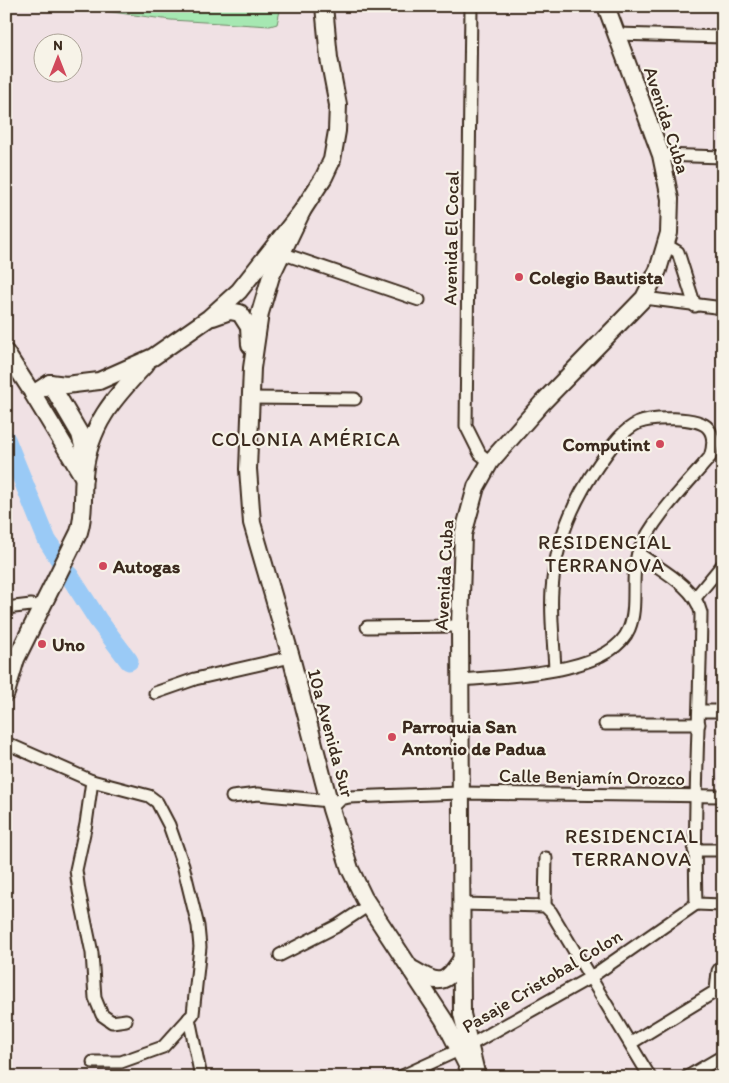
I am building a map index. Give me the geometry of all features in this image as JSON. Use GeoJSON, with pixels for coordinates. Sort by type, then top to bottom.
{"type":"FeatureCollection","features":[{"type":"Feature","properties":{"kind":"main road","name":"10a Avenida Sur"},"geometry":{"type":"LineString","coordinates":[[324,6],[329,58],[338,105],[337,131],[328,168],[302,211],[281,254],[262,303],[252,368],[250,398],[248,469],[252,523],[291,656],[330,805],[350,869],[369,905],[465,1047],[473,1077]]}},
{"type":"Feature","properties":{"kind":"main road","name":"Avenida Cuba"},"geometry":{"type":"LineString","coordinates":[[477,1077],[465,1047],[462,1014],[460,626],[461,566],[466,518],[476,487],[490,462],[542,403],[644,298],[658,270],[669,233],[670,199],[660,155],[606,6]]}},
{"type":"Feature","properties":{"kind":"main road","name":"10a Avenida Sur"},"geometry":{"type":"LineString","coordinates":[[209,318],[250,278],[302,211]]}},
{"type":"Feature","properties":{"kind":"main road","name":"10a Avenida Sur"},"geometry":{"type":"LineString","coordinates":[[209,318],[230,311],[240,313],[244,317],[248,327],[252,368]]}},
{"type":"Feature","properties":{"kind":"main road"},"geometry":{"type":"LineString","coordinates":[[84,478],[33,394],[50,383],[66,385],[99,381],[153,357],[209,318]]}},
{"type":"Feature","properties":{"kind":"main road"},"geometry":{"type":"LineString","coordinates":[[6,693],[8,674],[79,532],[84,515],[86,458],[101,418],[109,404],[153,357]]}},
{"type":"Feature","properties":{"kind":"main road"},"geometry":{"type":"LineString","coordinates":[[50,383],[80,434],[86,458]]}},
{"type":"Feature","properties":{"kind":"main road"},"geometry":{"type":"LineString","coordinates":[[412,969],[431,980],[443,980],[452,974],[461,960]]}},
{"type":"Feature","properties":{"kind":"street","name":"Avenida El Cocal"},"geometry":{"type":"LineString","coordinates":[[470,6],[466,426],[480,454],[490,462]]}},
{"type":"Feature","properties":{"kind":"street"},"geometry":{"type":"LineString","coordinates":[[617,34],[723,37]]}},
{"type":"Feature","properties":{"kind":"street"},"geometry":{"type":"LineString","coordinates":[[660,155],[723,158]]}},
{"type":"Feature","properties":{"kind":"street"},"geometry":{"type":"LineString","coordinates":[[666,245],[678,252],[695,306]]}},
{"type":"Feature","properties":{"kind":"street"},"geometry":{"type":"LineString","coordinates":[[281,254],[419,300]]}},
{"type":"Feature","properties":{"kind":"street"},"geometry":{"type":"LineString","coordinates":[[644,298],[695,306],[723,308]]}},
{"type":"Feature","properties":{"kind":"street"},"geometry":{"type":"LineString","coordinates":[[6,352],[33,394]]}},
{"type":"Feature","properties":{"kind":"street"},"geometry":{"type":"LineString","coordinates":[[21,373],[50,383]]}},
{"type":"Feature","properties":{"kind":"street"},"geometry":{"type":"LineString","coordinates":[[250,398],[355,399]]}},
{"type":"Feature","properties":{"kind":"street"},"geometry":{"type":"LineString","coordinates":[[461,680],[556,670],[606,654],[624,638],[632,619],[638,553],[655,524],[710,457],[713,443],[711,436],[708,428],[700,423],[691,420],[662,419],[638,423],[612,444],[589,478],[570,515],[557,553],[552,590],[556,670]]}},
{"type":"Feature","properties":{"kind":"street"},"geometry":{"type":"LineString","coordinates":[[638,553],[695,598],[701,613],[700,711],[694,850],[696,904],[723,905]]}},
{"type":"Feature","properties":{"kind":"street"},"geometry":{"type":"LineString","coordinates":[[695,598],[723,564]]}},
{"type":"Feature","properties":{"kind":"street"},"geometry":{"type":"LineString","coordinates":[[6,608],[30,605],[41,607]]}},
{"type":"Feature","properties":{"kind":"street"},"geometry":{"type":"LineString","coordinates":[[367,627],[460,626]]}},
{"type":"Feature","properties":{"kind":"street"},"geometry":{"type":"LineString","coordinates":[[155,693],[218,672],[291,656]]}},
{"type":"Feature","properties":{"kind":"street"},"geometry":{"type":"LineString","coordinates":[[700,711],[723,711]]}},
{"type":"Feature","properties":{"kind":"street"},"geometry":{"type":"LineString","coordinates":[[605,724],[699,724]]}},
{"type":"Feature","properties":{"kind":"street"},"geometry":{"type":"LineString","coordinates":[[6,743],[92,781],[149,796],[157,802],[169,825],[183,865],[198,926],[200,947],[193,1014],[162,1047],[121,1062],[93,1062]]}},
{"type":"Feature","properties":{"kind":"street"},"geometry":{"type":"LineString","coordinates":[[92,781],[86,824],[76,870],[92,953],[95,998],[102,1016],[112,1022],[126,1020]]}},
{"type":"Feature","properties":{"kind":"street","name":"Calle Benjamín Orozco"},"geometry":{"type":"LineString","coordinates":[[330,805],[349,797],[460,793],[723,796]]}},
{"type":"Feature","properties":{"kind":"street"},"geometry":{"type":"LineString","coordinates":[[232,797],[258,794],[330,805]]}},
{"type":"Feature","properties":{"kind":"street"},"geometry":{"type":"LineString","coordinates":[[694,850],[723,850]]}},
{"type":"Feature","properties":{"kind":"street"},"geometry":{"type":"LineString","coordinates":[[545,906],[546,858]]}},
{"type":"Feature","properties":{"kind":"street"},"geometry":{"type":"LineString","coordinates":[[461,904],[545,906],[551,912],[591,976],[650,1077]]}},
{"type":"Feature","properties":{"kind":"street","name":"Pasaje Cristobal Colon"},"geometry":{"type":"LineString","coordinates":[[400,1077],[465,1047],[591,976],[696,904]]}},
{"type":"Feature","properties":{"kind":"street"},"geometry":{"type":"LineString","coordinates":[[280,955],[337,926],[369,905]]}},
{"type":"Feature","properties":{"kind":"street"},"geometry":{"type":"LineString","coordinates":[[631,1043],[716,991],[718,971],[723,964]]}},
{"type":"Feature","properties":{"kind":"street"},"geometry":{"type":"LineString","coordinates":[[189,1018],[201,1077]]}},
{"type":"Feature","properties":{"kind":"street"},"geometry":{"type":"LineString","coordinates":[[686,1077],[723,1056]]}},
{"type":"Feature","properties":{"kind":"green space"},"geometry":{"type":"Polygon","coordinates":[[[68,6],[281,6],[277,24],[270,26],[171,20],[68,6]]]}},
{"type":"Feature","properties":{"kind":"waterway"},"geometry":{"type":"LineString","coordinates":[[6,439],[47,540],[59,559]]}},
{"type":"Feature","properties":{"kind":"waterway"},"geometry":{"type":"LineString","coordinates":[[69,575],[98,620],[129,661]]}},
{"type":"Feature","properties":{"kind":"place","name":"Colegio Bautista"},"geometry":{"type":"Point","coordinates":[519,277]}},
{"type":"Feature","properties":{"kind":"place","name":"Computint"},"geometry":{"type":"Point","coordinates":[660,444]}},
{"type":"Feature","properties":{"kind":"place","name":"Autogas"},"geometry":{"type":"Point","coordinates":[103,566]}},
{"type":"Feature","properties":{"kind":"place","name":"Uno"},"geometry":{"type":"Point","coordinates":[42,644]}},
{"type":"Feature","properties":{"kind":"place","name":"Parroquia San Antonio de Padua"},"geometry":{"type":"Point","coordinates":[392,737]}},
{"type":"Feature","properties":{"kind":"district","name":"COLONIA AMÉRICA"},"geometry":{"type":"Point","coordinates":[306,439]}},
{"type":"Feature","properties":{"kind":"district","name":"RESIDENCIAL TERRANOVA"},"geometry":{"type":"Point","coordinates":[605,554]}},
{"type":"Feature","properties":{"kind":"district","name":"RESIDENCIAL TERRANOVA"},"geometry":{"type":"Point","coordinates":[632,848]}}]}
